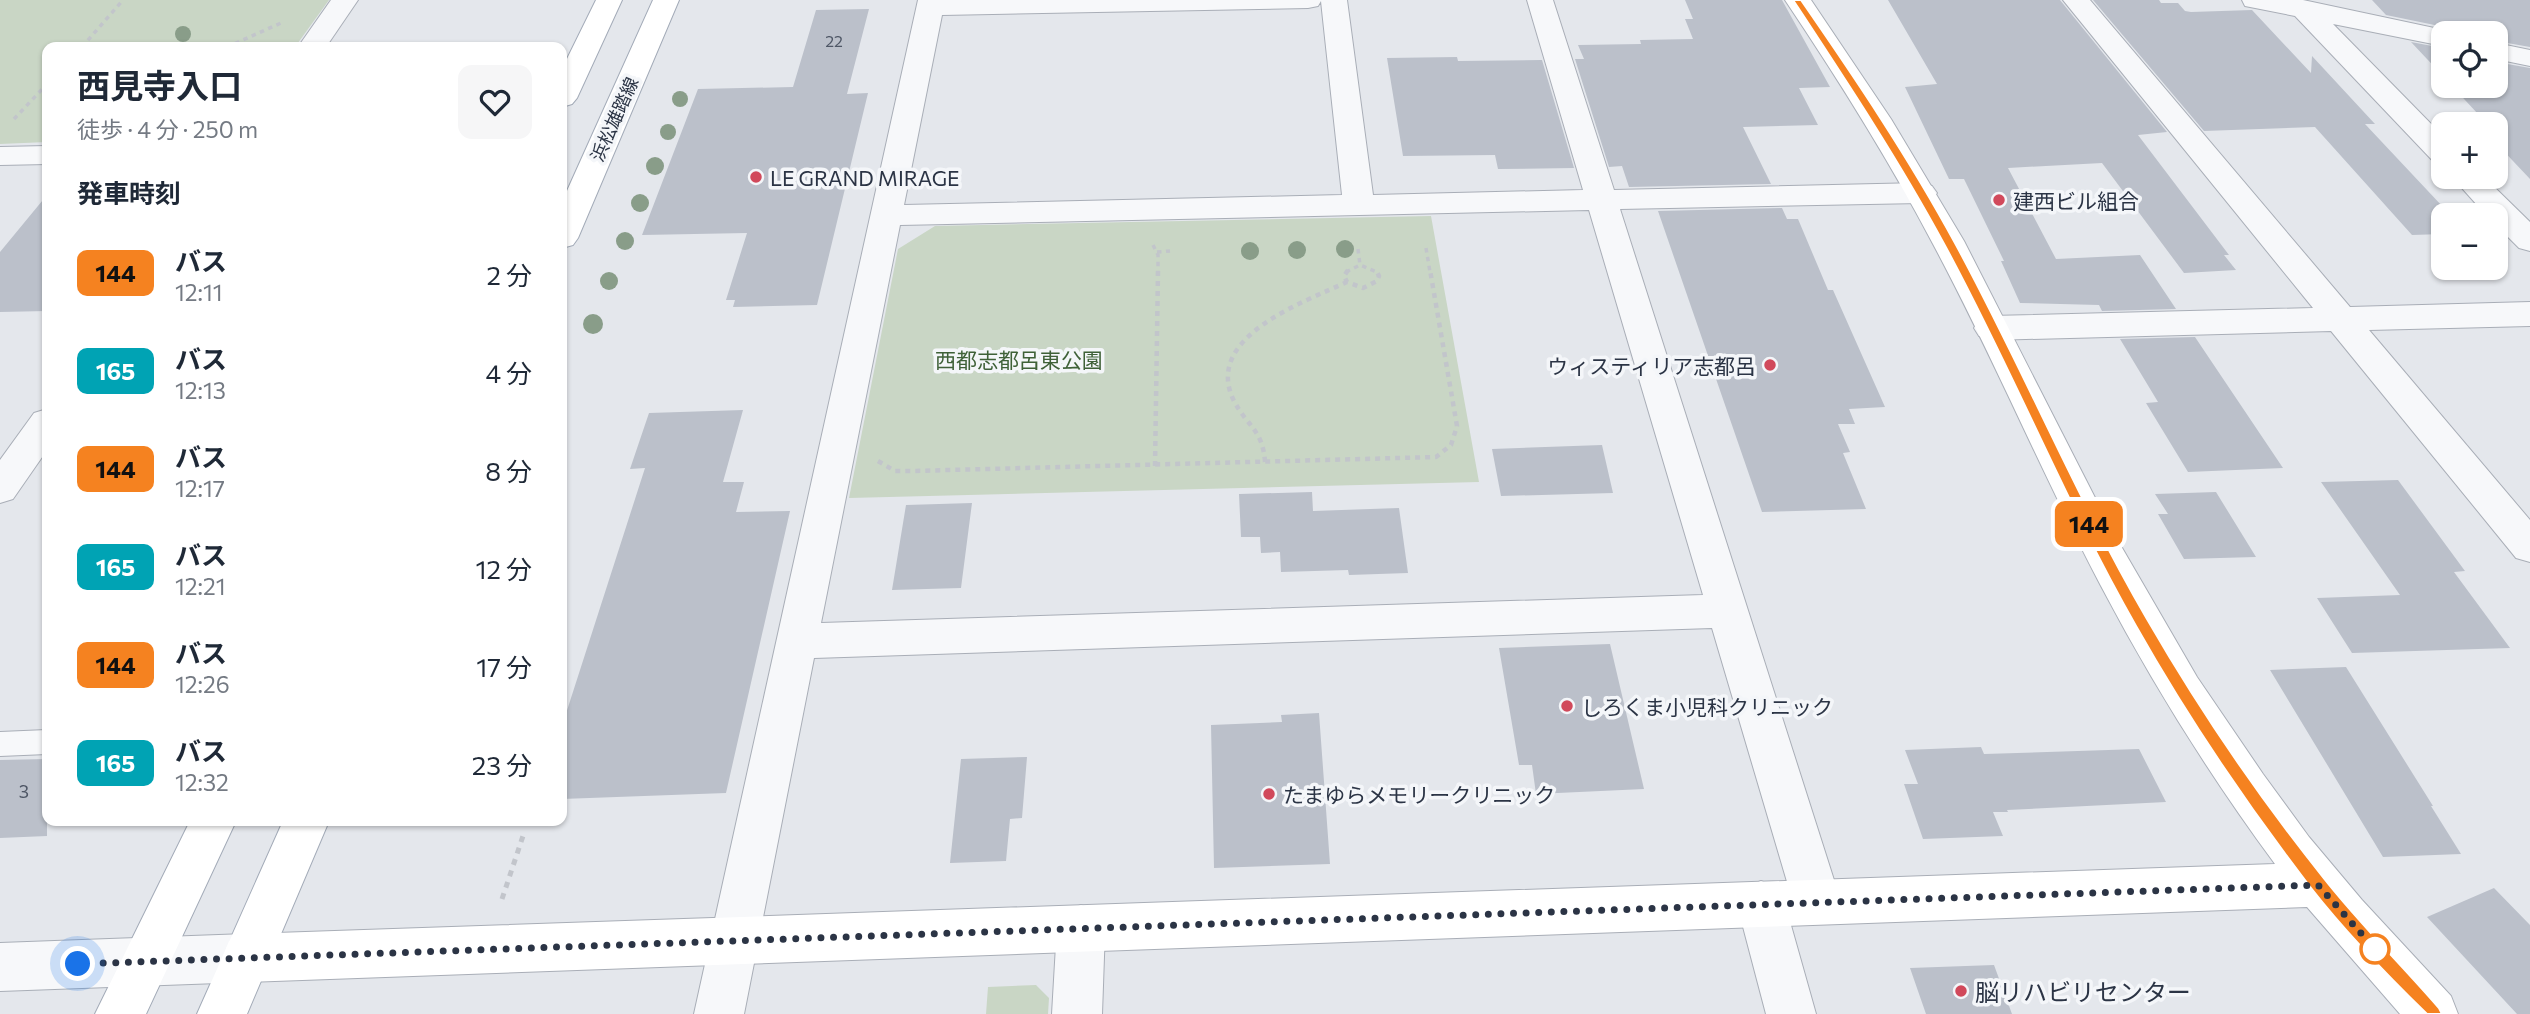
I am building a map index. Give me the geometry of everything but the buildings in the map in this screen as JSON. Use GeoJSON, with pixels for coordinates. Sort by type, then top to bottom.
{"type":"FeatureCollection","features":[{"type":"Feature","properties":{"kind":"street"},"geometry":{"type":"LineString","coordinates":[[316,42],[345,0]]}},
{"type":"Feature","properties":{"kind":"street"},"geometry":{"type":"LineString","coordinates":[[567,88],[609,0]]}},
{"type":"Feature","properties":{"kind":"street","name":"浜松雄踏線"},"geometry":{"type":"LineString","coordinates":[[567,227],[666,0]]}},
{"type":"Feature","properties":{"kind":"street"},"geometry":{"type":"LineString","coordinates":[[719,1014],[930,3],[1308,0]]}},
{"type":"Feature","properties":{"kind":"street"},"geometry":{"type":"LineString","coordinates":[[1334,0],[1359,205]]}},
{"type":"Feature","properties":{"kind":"street"},"geometry":{"type":"LineString","coordinates":[[1540,0],[1817,902]]}},
{"type":"Feature","properties":{"kind":"street"},"geometry":{"type":"LineString","coordinates":[[1798,0],[1848,73],[1949,242],[2140,621],[2189,702],[2248,790],[2318,885],[2433,1014]]}},
{"type":"Feature","properties":{"kind":"street"},"geometry":{"type":"LineString","coordinates":[[2076,0],[2530,547]]}},
{"type":"Feature","properties":{"kind":"street"},"geometry":{"type":"LineString","coordinates":[[2255,0],[2431,35]]}},
{"type":"Feature","properties":{"kind":"street"},"geometry":{"type":"LineString","coordinates":[[2302,8],[2431,141]]}},
{"type":"Feature","properties":{"kind":"street"},"geometry":{"type":"LineString","coordinates":[[2508,53],[2530,58]]}},
{"type":"Feature","properties":{"kind":"street"},"geometry":{"type":"LineString","coordinates":[[0,156],[42,155]]}},
{"type":"Feature","properties":{"kind":"street"},"geometry":{"type":"LineString","coordinates":[[2479,189],[2530,242]]}},
{"type":"Feature","properties":{"kind":"street"},"geometry":{"type":"LineString","coordinates":[[886,215],[1921,193]]}},
{"type":"Feature","properties":{"kind":"street"},"geometry":{"type":"LineString","coordinates":[[1992,328],[2530,314]]}},
{"type":"Feature","properties":{"kind":"street"},"geometry":{"type":"LineString","coordinates":[[0,489],[42,429]]}},
{"type":"Feature","properties":{"kind":"street"},"geometry":{"type":"LineString","coordinates":[[797,641],[1727,611]]}},
{"type":"Feature","properties":{"kind":"street"},"geometry":{"type":"LineString","coordinates":[[120,1014],[211,826]]}},
{"type":"Feature","properties":{"kind":"street"},"geometry":{"type":"LineString","coordinates":[[222,1014],[304,826]]}},
{"type":"Feature","properties":{"kind":"street"},"geometry":{"type":"LineString","coordinates":[[0,967],[2318,885]]}},
{"type":"Feature","properties":{"kind":"street"},"geometry":{"type":"LineString","coordinates":[[1761,904],[1791,1014]]}},
{"type":"Feature","properties":{"kind":"street"},"geometry":{"type":"LineString","coordinates":[[1077,1014],[1081,928]]}},
{"type":"Feature","properties":{"kind":"lane"},"geometry":{"type":"LineString","coordinates":[[0,744],[42,742]]}},
{"type":"Feature","properties":{"kind":"path"},"geometry":{"type":"LineString","coordinates":[[86,42],[123,0]]}},
{"type":"Feature","properties":{"kind":"path"},"geometry":{"type":"LineString","coordinates":[[240,42],[285,21]]}},
{"type":"Feature","properties":{"kind":"path"},"geometry":{"type":"LineString","coordinates":[[13,121],[42,89]]}},
{"type":"Feature","properties":{"kind":"path"},"geometry":{"type":"LineString","coordinates":[[1146,238],[1157,251],[1155,466]]}},
{"type":"Feature","properties":{"kind":"path"},"geometry":{"type":"LineString","coordinates":[[874,454],[881,464],[894,471],[1436,457],[1450,449],[1457,438],[1457,426],[1426,248]]}},
{"type":"Feature","properties":{"kind":"path"},"geometry":{"type":"LineString","coordinates":[[1359,249],[1360,265]]}},
{"type":"Feature","properties":{"kind":"path"},"geometry":{"type":"LineString","coordinates":[[1157,251],[1170,251]]}},
{"type":"Feature","properties":{"kind":"path"},"geometry":{"type":"LineString","coordinates":[[1360,265],[1376,270],[1379,276],[1377,281],[1363,288],[1347,282],[1344,276],[1346,271],[1360,265]]}},
{"type":"Feature","properties":{"kind":"path"},"geometry":{"type":"LineString","coordinates":[[1265,463],[1261,434],[1242,413],[1232,396],[1228,378],[1230,360],[1239,344],[1253,329],[1347,282]]}},
{"type":"Feature","properties":{"kind":"path"},"geometry":{"type":"LineString","coordinates":[[499,909],[524,833]]}},
{"type":"Feature","properties":{"kind":"green space"},"geometry":{"type":"Polygon","coordinates":[[[0,0],[329,0],[299,42],[42,42],[42,142],[0,144],[0,0]]]}},
{"type":"Feature","properties":{"kind":"green space","name":"西都志都呂東公園"},"geometry":{"type":"Polygon","coordinates":[[[1431,216],[1479,482],[849,498],[898,249],[935,226],[1431,216]]]}},
{"type":"Feature","properties":{"kind":"green space"},"geometry":{"type":"Polygon","coordinates":[[[1036,985],[1049,998],[1048,1014],[986,1014],[988,987],[1036,985]]]}},
{"type":"Feature","properties":{"kind":"bus line","name":"144"},"geometry":{"type":"LineString","coordinates":[[1798,0],[1892,144],[1949,242],[2101,547],[2140,621],[2189,702],[2248,790],[2318,885],[2433,1014]]}},
{"type":"Feature","properties":{"kind":"place","name":"LE GRAND MIRAGE"},"geometry":{"type":"Point","coordinates":[756,177]}},
{"type":"Feature","properties":{"kind":"place","name":"建西ビル組合"},"geometry":{"type":"Point","coordinates":[1999,200]}},
{"type":"Feature","properties":{"kind":"place","name":"ウィスティリア志都呂"},"geometry":{"type":"Point","coordinates":[1770,365]}},
{"type":"Feature","properties":{"kind":"place","name":"しろくま小児科クリニック"},"geometry":{"type":"Point","coordinates":[1567,706]}},
{"type":"Feature","properties":{"kind":"place","name":"たまゆらメモリークリニック"},"geometry":{"type":"Point","coordinates":[1269,794]}},
{"type":"Feature","properties":{"kind":"place","name":"脳リハビリセンター"},"geometry":{"type":"Point","coordinates":[1961,991]}},
{"type":"Feature","properties":{"kind":"route"},"geometry":{"type":"LineString","coordinates":[[78,964],[2318,885],[2375,949]]}}]}
